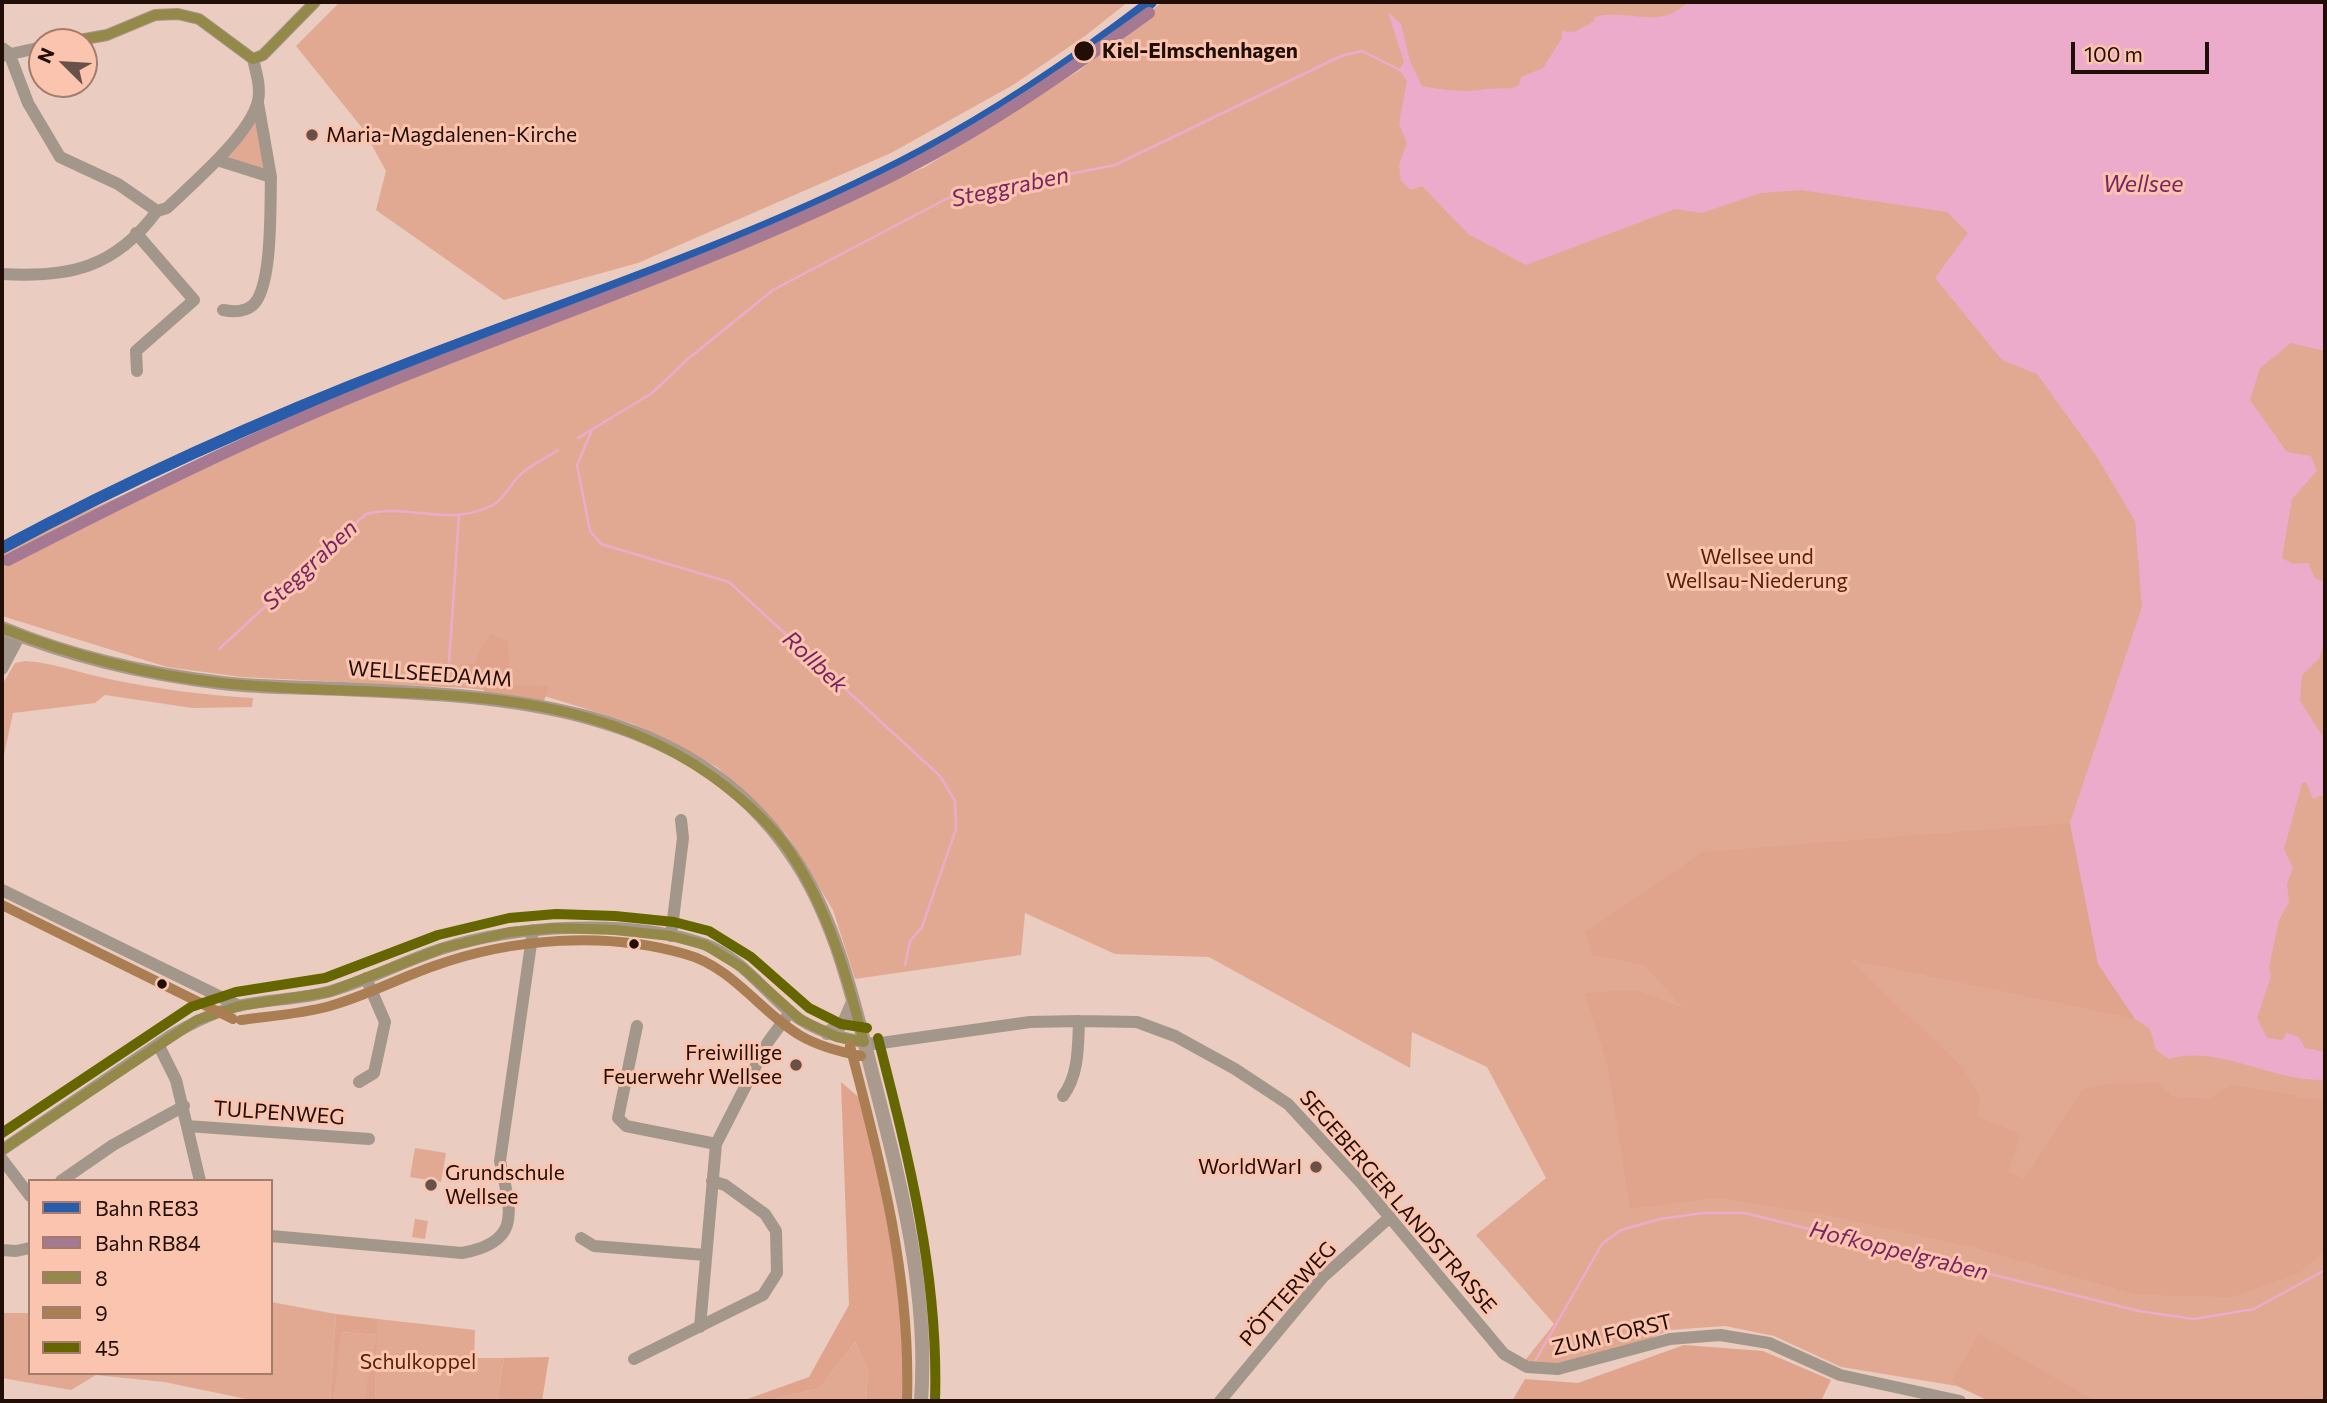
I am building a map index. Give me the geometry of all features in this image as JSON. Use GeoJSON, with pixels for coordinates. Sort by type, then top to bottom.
{"type":"FeatureCollection","features":[{"type":"Feature","properties":{"kind":"main road","name":"WELLSEEDAMM"},"geometry":{"type":"LineString","coordinates":[[11,631],[71,653],[221,683],[421,692],[523,702],[583,715],[643,735],[709,772],[747,804],[780,838],[826,916],[853,999],[914,1265],[923,1336],[921,1401]]}},
{"type":"Feature","properties":{"kind":"main road"},"geometry":{"type":"LineString","coordinates":[[827,1033],[844,1023],[853,999]]}},
{"type":"Feature","properties":{"kind":"street"},"geometry":{"type":"LineString","coordinates":[[223,310],[234,313],[252,307],[257,300],[269,251],[271,177],[258,103],[258,57],[315,2]]}},
{"type":"Feature","properties":{"kind":"street"},"geometry":{"type":"LineString","coordinates":[[98,37],[107,35],[154,8],[199,19],[258,57]]}},
{"type":"Feature","properties":{"kind":"street"},"geometry":{"type":"LineString","coordinates":[[28,49],[4,52],[28,103],[60,157],[118,184],[157,211]]}},
{"type":"Feature","properties":{"kind":"street"},"geometry":{"type":"LineString","coordinates":[[2,274],[44,276],[72,272],[106,260],[157,211],[167,208],[217,160],[258,103]]}},
{"type":"Feature","properties":{"kind":"street"},"geometry":{"type":"LineString","coordinates":[[217,160],[271,177]]}},
{"type":"Feature","properties":{"kind":"street"},"geometry":{"type":"LineString","coordinates":[[136,233],[194,300],[136,351],[138,371]]}},
{"type":"Feature","properties":{"kind":"street"},"geometry":{"type":"LineString","coordinates":[[2,651],[11,631]]}},
{"type":"Feature","properties":{"kind":"street"},"geometry":{"type":"LineString","coordinates":[[2,669],[11,631]]}},
{"type":"Feature","properties":{"kind":"street"},"geometry":{"type":"LineString","coordinates":[[671,936],[683,838],[681,820]]}},
{"type":"Feature","properties":{"kind":"street"},"geometry":{"type":"LineString","coordinates":[[2,890],[239,1006]]}},
{"type":"Feature","properties":{"kind":"street"},"geometry":{"type":"LineString","coordinates":[[273,1236],[462,1253],[481,1250],[503,1237],[508,1228],[508,1198],[500,1161],[533,930]]}},
{"type":"Feature","properties":{"kind":"street","name":"SEGEBERGER LANDSTRASSE"},"geometry":{"type":"LineString","coordinates":[[2,1150],[197,1020],[239,1006],[304,998],[366,978],[443,948],[533,930],[615,930],[671,936],[705,944],[724,954],[790,1012],[827,1033],[874,1044],[1030,1022],[1120,1020],[1146,1024],[1175,1036],[1269,1090],[1302,1118],[1390,1217],[1504,1354],[1515,1362]]}},
{"type":"Feature","properties":{"kind":"street"},"geometry":{"type":"LineString","coordinates":[[359,1082],[374,1073],[385,1022],[366,978]]}},
{"type":"Feature","properties":{"kind":"street"},"geometry":{"type":"LineString","coordinates":[[700,1327],[716,1144],[768,1042],[790,1012]]}},
{"type":"Feature","properties":{"kind":"street"},"geometry":{"type":"LineString","coordinates":[[1063,1096],[1076,1067],[1079,1021]]}},
{"type":"Feature","properties":{"kind":"street"},"geometry":{"type":"LineString","coordinates":[[637,1026],[618,1118],[626,1126],[716,1144]]}},
{"type":"Feature","properties":{"kind":"street"},"geometry":{"type":"LineString","coordinates":[[158,1044],[176,1080],[184,1106],[200,1179]]}},
{"type":"Feature","properties":{"kind":"street"},"geometry":{"type":"LineString","coordinates":[[64,1179],[113,1145],[184,1106]]}},
{"type":"Feature","properties":{"kind":"street","name":"TULPENWEG"},"geometry":{"type":"LineString","coordinates":[[187,1126],[369,1139]]}},
{"type":"Feature","properties":{"kind":"street"},"geometry":{"type":"LineString","coordinates":[[2,1159],[28,1193]]}},
{"type":"Feature","properties":{"kind":"street"},"geometry":{"type":"LineString","coordinates":[[634,1359],[764,1296],[777,1273],[778,1238],[771,1222],[725,1185],[712,1181]]}},
{"type":"Feature","properties":{"kind":"street","name":"PÖTTERWEG"},"geometry":{"type":"LineString","coordinates":[[1220,1401],[1324,1278],[1390,1217]]}},
{"type":"Feature","properties":{"kind":"street"},"geometry":{"type":"LineString","coordinates":[[581,1238],[594,1246],[705,1255]]}},
{"type":"Feature","properties":{"kind":"street"},"geometry":{"type":"LineString","coordinates":[[2,1250],[28,1248]]}},
{"type":"Feature","properties":{"kind":"street","name":"ZUM FORST"},"geometry":{"type":"LineString","coordinates":[[1515,1362],[1538,1369],[1558,1369],[1670,1339],[1720,1335],[1769,1343],[1840,1375],[1958,1401]]}},
{"type":"Feature","properties":{"kind":"green space"},"geometry":{"type":"Polygon","coordinates":[[[340,2],[1128,2],[1085,36],[1013,85],[891,153],[638,263],[504,300],[376,210],[386,171],[363,129],[296,46],[340,2]]]}},
{"type":"Feature","properties":{"kind":"green space","name":"Wellsee und Wellsau-Niederung"},"geometry":{"type":"Polygon","coordinates":[[[1162,2],[2325,2],[2325,1401],[1989,1401],[1957,1386],[1841,1367],[1774,1336],[1725,1326],[1670,1330],[1578,1369],[1522,1364],[1554,1324],[1476,1235],[1546,1178],[1487,1067],[1412,1032],[1410,1068],[1209,957],[1115,954],[1025,913],[1021,955],[855,979],[833,910],[787,835],[717,767],[634,724],[548,697],[465,688],[241,677],[167,667],[2,616],[2,554],[28,537],[276,427],[640,287],[925,167],[1080,70],[1162,2]]]}},
{"type":"Feature","properties":{"kind":"green space"},"geometry":{"type":"Polygon","coordinates":[[[258,118],[266,166],[262,173],[229,162],[226,153],[258,118]]]}},
{"type":"Feature","properties":{"kind":"green space"},"geometry":{"type":"Polygon","coordinates":[[[25,661],[144,686],[253,698],[252,707],[192,708],[105,695],[95,703],[13,713],[2,764],[2,685],[15,663],[25,661]]]}},
{"type":"Feature","properties":{"kind":"green space"},"geometry":{"type":"Polygon","coordinates":[[[415,1148],[446,1153],[441,1182],[410,1177],[415,1148]]]}},
{"type":"Feature","properties":{"kind":"green space"},"geometry":{"type":"Polygon","coordinates":[[[415,1219],[428,1221],[425,1239],[412,1237],[415,1219]]]}},
{"type":"Feature","properties":{"kind":"green space"},"geometry":{"type":"Polygon","coordinates":[[[273,1302],[336,1314],[330,1401],[256,1401],[164,1382],[96,1375],[273,1375],[273,1302]]]}},
{"type":"Feature","properties":{"kind":"green space"},"geometry":{"type":"Polygon","coordinates":[[[2,1313],[28,1313],[28,1375],[96,1375],[71,1390],[2,1378],[2,1313]]]}},
{"type":"Feature","properties":{"kind":"green space","name":"Schulkoppel"},"geometry":{"type":"Polygon","coordinates":[[[378,1319],[475,1330],[474,1358],[504,1358],[497,1401],[378,1401],[375,1399],[377,1340],[363,1401],[334,1401],[340,1332],[377,1335],[378,1319]]]}},
{"type":"Feature","properties":{"kind":"green space"},"geometry":{"type":"Polygon","coordinates":[[[855,1342],[868,1371],[866,1401],[766,1401],[820,1388],[855,1342]]]}},
{"type":"Feature","properties":{"kind":"shaded area"},"geometry":{"type":"Polygon","coordinates":[[[491,634],[508,641],[509,670],[493,672],[498,684],[549,686],[544,701],[485,695],[480,673],[458,674],[460,663],[475,664],[479,650],[491,634]]]}},
{"type":"Feature","properties":{"kind":"shaded area"},"geometry":{"type":"Polygon","coordinates":[[[2070,823],[2098,964],[2135,1019],[1851,960],[1964,1069],[1980,1097],[1977,1117],[2021,1134],[2008,1171],[2024,1179],[2082,1090],[2104,1084],[2160,1083],[2172,1096],[2209,1099],[2231,1084],[2325,1101],[2325,1251],[2301,1272],[2233,1297],[2137,1295],[1975,1248],[1821,1214],[1719,1198],[1630,1209],[1608,1068],[1585,993],[1637,990],[1683,1008],[1644,965],[1592,955],[1586,932],[1702,852],[2070,823]]]}},
{"type":"Feature","properties":{"kind":"shaded area"},"geometry":{"type":"Polygon","coordinates":[[[841,1082],[862,1100],[896,1251],[908,1331],[910,1368],[907,1401],[866,1401],[868,1371],[855,1342],[820,1388],[766,1401],[742,1401],[809,1377],[849,1305],[841,1082]]]}},
{"type":"Feature","properties":{"kind":"shaded area"},"geometry":{"type":"Polygon","coordinates":[[[336,1314],[378,1319],[375,1399],[378,1401],[363,1401],[377,1335],[341,1332],[334,1401],[330,1401],[336,1314]]]}},
{"type":"Feature","properties":{"kind":"shaded area"},"geometry":{"type":"Polygon","coordinates":[[[1979,1334],[2096,1401],[1989,1401],[1951,1382],[1979,1334]]]}},
{"type":"Feature","properties":{"kind":"shaded area"},"geometry":{"type":"Polygon","coordinates":[[[1684,1345],[1763,1351],[1831,1380],[1821,1401],[1512,1401],[1525,1379],[1578,1383],[1684,1345]]]}},
{"type":"Feature","properties":{"kind":"shaded area"},"geometry":{"type":"Polygon","coordinates":[[[549,1357],[542,1401],[497,1401],[504,1358],[549,1357]]]}},
{"type":"Feature","properties":{"kind":"water","name":"Wellsee"},"geometry":{"type":"Polygon","coordinates":[[[1689,2],[2325,2],[2325,351],[2291,343],[2260,368],[2250,400],[2287,452],[2311,456],[2317,471],[2292,499],[2282,558],[2293,564],[2308,563],[2315,578],[2325,582],[2325,640],[2319,659],[2302,675],[2300,701],[2325,740],[2323,795],[2313,799],[2306,782],[2302,783],[2284,849],[2293,868],[2287,884],[2289,902],[2279,920],[2269,967],[2271,976],[2257,1018],[2267,1038],[2282,1040],[2287,1033],[2299,1037],[2305,1048],[2325,1052],[2325,1080],[2286,1075],[2206,1056],[2169,1059],[2156,1050],[2150,1029],[2135,1019],[2098,964],[2070,823],[2142,607],[2135,521],[2097,457],[2037,374],[2002,360],[1935,278],[1968,233],[1947,212],[1801,190],[1761,193],[1702,213],[1675,209],[1526,265],[1468,234],[1422,186],[1411,190],[1401,181],[1399,165],[1407,143],[1399,124],[1407,81],[1399,70],[1404,62],[1388,12],[1401,24],[1410,61],[1422,86],[1471,91],[1519,85],[1521,77],[1543,68],[1562,38],[1562,31],[1574,32],[1593,22],[1595,17],[1613,14],[1661,16],[1672,13],[1689,2]]]}},
{"type":"Feature","properties":{"kind":"waterway","name":"Steggraben"},"geometry":{"type":"LineString","coordinates":[[578,438],[652,393],[689,358],[773,290],[948,198],[1115,165],[1341,56],[1362,51],[1400,70]]}},
{"type":"Feature","properties":{"kind":"waterway","name":"Rollbek"},"geometry":{"type":"LineString","coordinates":[[592,430],[577,465],[590,531],[601,544],[729,582],[940,776],[955,801],[956,829],[922,927],[910,941],[905,965]]}},
{"type":"Feature","properties":{"kind":"waterway","name":"Steggraben"},"geometry":{"type":"LineString","coordinates":[[219,649],[366,514],[382,511],[444,515],[476,512],[497,502],[522,473],[558,450]]}},
{"type":"Feature","properties":{"kind":"waterway"},"geometry":{"type":"LineString","coordinates":[[449,662],[459,516]]}},
{"type":"Feature","properties":{"kind":"waterway","name":"Hofkoppelgraben"},"geometry":{"type":"LineString","coordinates":[[1534,1363],[1602,1244],[1621,1230],[1660,1219],[1703,1213],[1745,1213],[2139,1311],[2194,1319],[2254,1309],[2325,1270]]}},
{"type":"Feature","properties":{"kind":"rail line","name":"RE83"},"geometry":{"type":"LineString","coordinates":[[2,548],[150,473],[301,406],[731,241],[859,184],[921,153],[1010,101],[1068,63],[1151,2]]}},
{"type":"Feature","properties":{"kind":"rail line","name":"RB84"},"geometry":{"type":"LineString","coordinates":[[8,560],[188,470],[325,408],[759,237],[885,179],[987,122],[1149,13]]}},
{"type":"Feature","properties":{"kind":"transit line","name":"8"},"geometry":{"type":"LineString","coordinates":[[98,37],[155,15],[178,14],[199,19],[253,59],[263,55],[315,2]]}},
{"type":"Feature","properties":{"kind":"transit line","name":"8"},"geometry":{"type":"LineString","coordinates":[[2,628],[83,656],[166,675],[222,683],[413,693],[538,706],[599,721],[657,744],[713,777],[735,794],[766,822],[792,855],[827,922],[844,969],[864,1042],[837,1037],[801,1020],[743,968],[705,945],[671,936],[615,930],[556,928],[510,932],[443,948],[329,992],[239,1006],[197,1020],[2,1150]]}},
{"type":"Feature","properties":{"kind":"transit line","name":"9"},"geometry":{"type":"LineString","coordinates":[[2,905],[233,1019]]}},
{"type":"Feature","properties":{"kind":"transit line","name":"45"},"geometry":{"type":"LineString","coordinates":[[2,1133],[191,1007],[236,992],[325,978],[438,935],[509,918],[556,914],[615,916],[674,922],[709,931],[751,957],[809,1008],[841,1024],[867,1028]]}},
{"type":"Feature","properties":{"kind":"transit line","name":"9"},"geometry":{"type":"LineString","coordinates":[[241,1020],[330,1006],[434,966],[495,949],[591,940],[655,947],[702,960],[732,979],[772,1015],[801,1036],[823,1046],[861,1056]]}},
{"type":"Feature","properties":{"kind":"transit line","name":"45"},"geometry":{"type":"LineString","coordinates":[[878,1038],[920,1218],[932,1309],[935,1401]]}},
{"type":"Feature","properties":{"kind":"transit line","name":"9"},"geometry":{"type":"LineString","coordinates":[[850,1046],[892,1221],[904,1310],[907,1401]]}},
{"type":"Feature","properties":{"kind":"place","name":"Kiel-Elmschenhagen"},"geometry":{"type":"Point","coordinates":[1084,51]}},
{"type":"Feature","properties":{"kind":"place","name":"Maria-Magdalenen-Kirche"},"geometry":{"type":"Point","coordinates":[312,135]}},
{"type":"Feature","properties":{"kind":"place","name":"Freiwillige Feuerwehr Wellsee"},"geometry":{"type":"Point","coordinates":[796,1065]}},
{"type":"Feature","properties":{"kind":"place","name":"WorldWarI"},"geometry":{"type":"Point","coordinates":[1316,1167]}},
{"type":"Feature","properties":{"kind":"place","name":"Grundschule Wellsee"},"geometry":{"type":"Point","coordinates":[431,1185]}}]}
